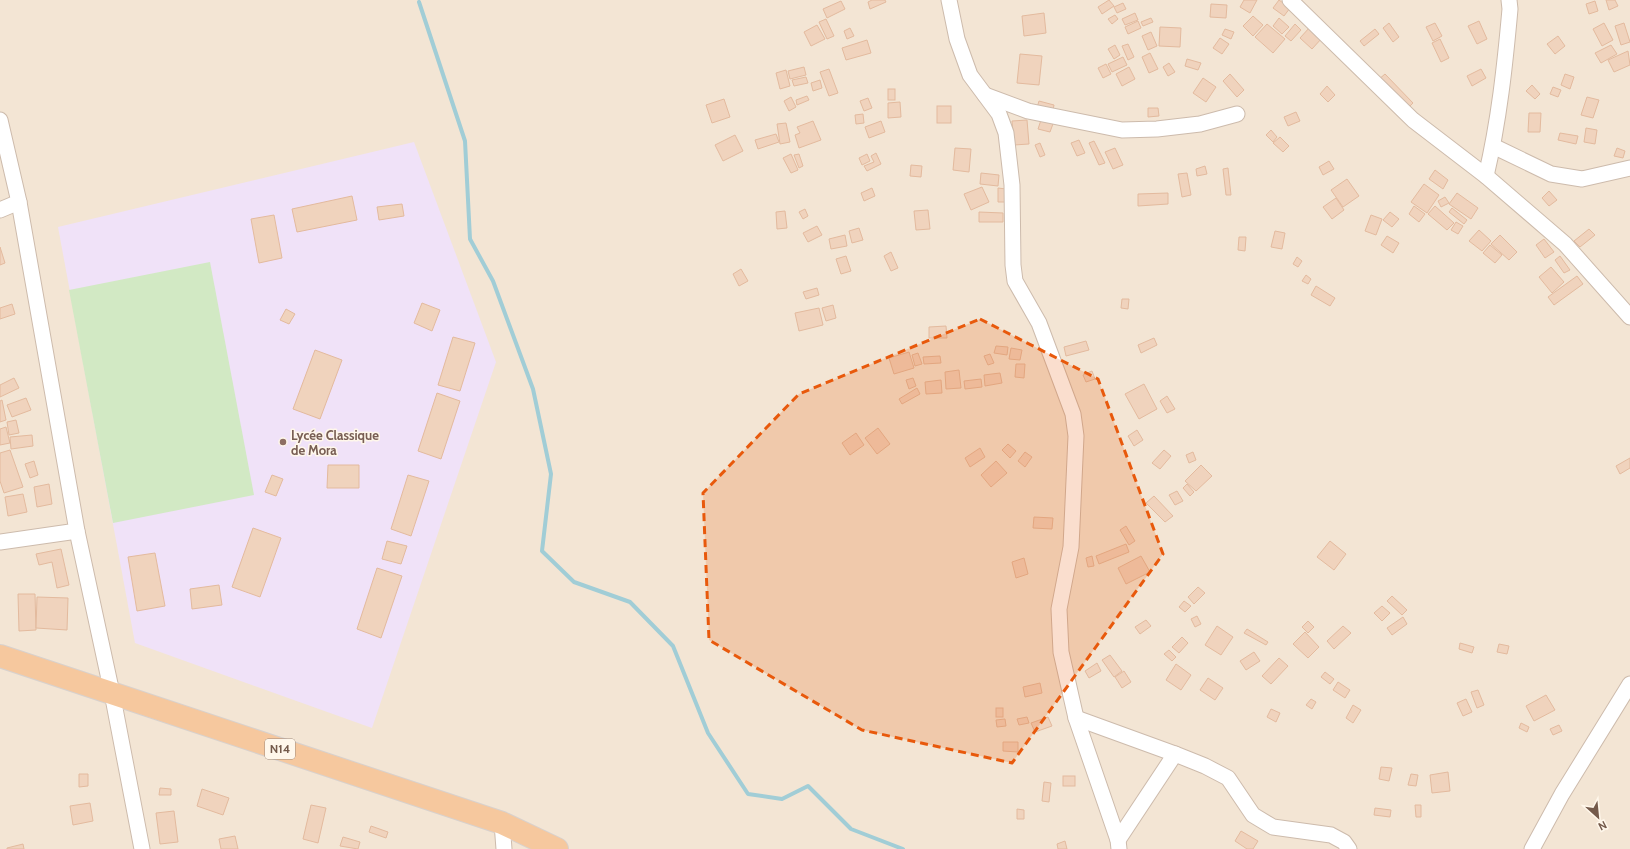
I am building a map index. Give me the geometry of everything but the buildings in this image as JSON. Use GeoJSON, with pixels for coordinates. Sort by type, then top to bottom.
{"type":"FeatureCollection","features":[{"type":"Feature","properties":{"kind":"highway","name":"N14"},"geometry":{"type":"LineString","coordinates":[[0,656],[502,823],[557,849]]}},
{"type":"Feature","properties":{"kind":"street"},"geometry":{"type":"LineString","coordinates":[[949,0],[957,39],[970,74],[999,114],[1006,133],[1012,185],[1013,265],[1015,281],[1039,323],[1073,414],[1076,436],[1071,547],[1059,609],[1061,652],[1076,718],[1119,844]]}},
{"type":"Feature","properties":{"kind":"street"},"geometry":{"type":"LineString","coordinates":[[1290,0],[1413,120],[1486,176],[1565,244],[1630,317]]}},
{"type":"Feature","properties":{"kind":"street"},"geometry":{"type":"LineString","coordinates":[[1486,176],[1493,146],[1505,68],[1510,0]]}},
{"type":"Feature","properties":{"kind":"street"},"geometry":{"type":"LineString","coordinates":[[985,95],[1028,111],[1122,130],[1157,129],[1200,124],[1237,114]]}},
{"type":"Feature","properties":{"kind":"street"},"geometry":{"type":"LineString","coordinates":[[0,120],[19,202],[77,532],[112,693],[142,849]]}},
{"type":"Feature","properties":{"kind":"street"},"geometry":{"type":"LineString","coordinates":[[1493,146],[1551,174],[1582,179],[1630,168]]}},
{"type":"Feature","properties":{"kind":"street"},"geometry":{"type":"LineString","coordinates":[[0,210],[19,202]]}},
{"type":"Feature","properties":{"kind":"street"},"geometry":{"type":"LineString","coordinates":[[0,542],[77,532]]}},
{"type":"Feature","properties":{"kind":"street"},"geometry":{"type":"LineString","coordinates":[[1532,849],[1562,794],[1630,684]]}},
{"type":"Feature","properties":{"kind":"street"},"geometry":{"type":"LineString","coordinates":[[1076,718],[1176,754],[1206,766],[1228,778],[1253,815],[1273,827],[1331,835],[1344,842],[1349,849]]}},
{"type":"Feature","properties":{"kind":"street"},"geometry":{"type":"LineString","coordinates":[[1119,844],[1176,754]]}},
{"type":"Feature","properties":{"kind":"street"},"geometry":{"type":"LineString","coordinates":[[502,823],[504,849]]}},
{"type":"Feature","properties":{"kind":"highlighted area"},"geometry":{"type":"Polygon","coordinates":[[[980,319],[1098,379],[1163,554],[1012,763],[862,730],[709,640],[703,493],[799,394],[980,319]]]}},
{"type":"Feature","properties":{"kind":"shaded area"},"geometry":{"type":"Polygon","coordinates":[[[0,0],[1630,0],[1630,849],[0,849],[0,0]]]}},
{"type":"Feature","properties":{"kind":"shaded area","name":"Lycée Classique de Mora"},"geometry":{"type":"Polygon","coordinates":[[[414,142],[496,362],[372,728],[135,643],[58,227],[414,142]]]}},
{"type":"Feature","properties":{"kind":"green space"},"geometry":{"type":"Polygon","coordinates":[[[210,262],[254,495],[113,523],[69,290],[210,262]]]}},
{"type":"Feature","properties":{"kind":"waterway"},"geometry":{"type":"LineString","coordinates":[[419,2],[465,141],[470,239],[493,281],[533,389],[551,474],[542,551],[574,582],[630,602],[673,646],[708,733],[748,794],[782,799],[808,786],[851,829],[903,849]]}},
{"type":"Feature","properties":{"kind":"place","name":"Lycée Classique de Mora"},"geometry":{"type":"Point","coordinates":[283,442]}}]}
